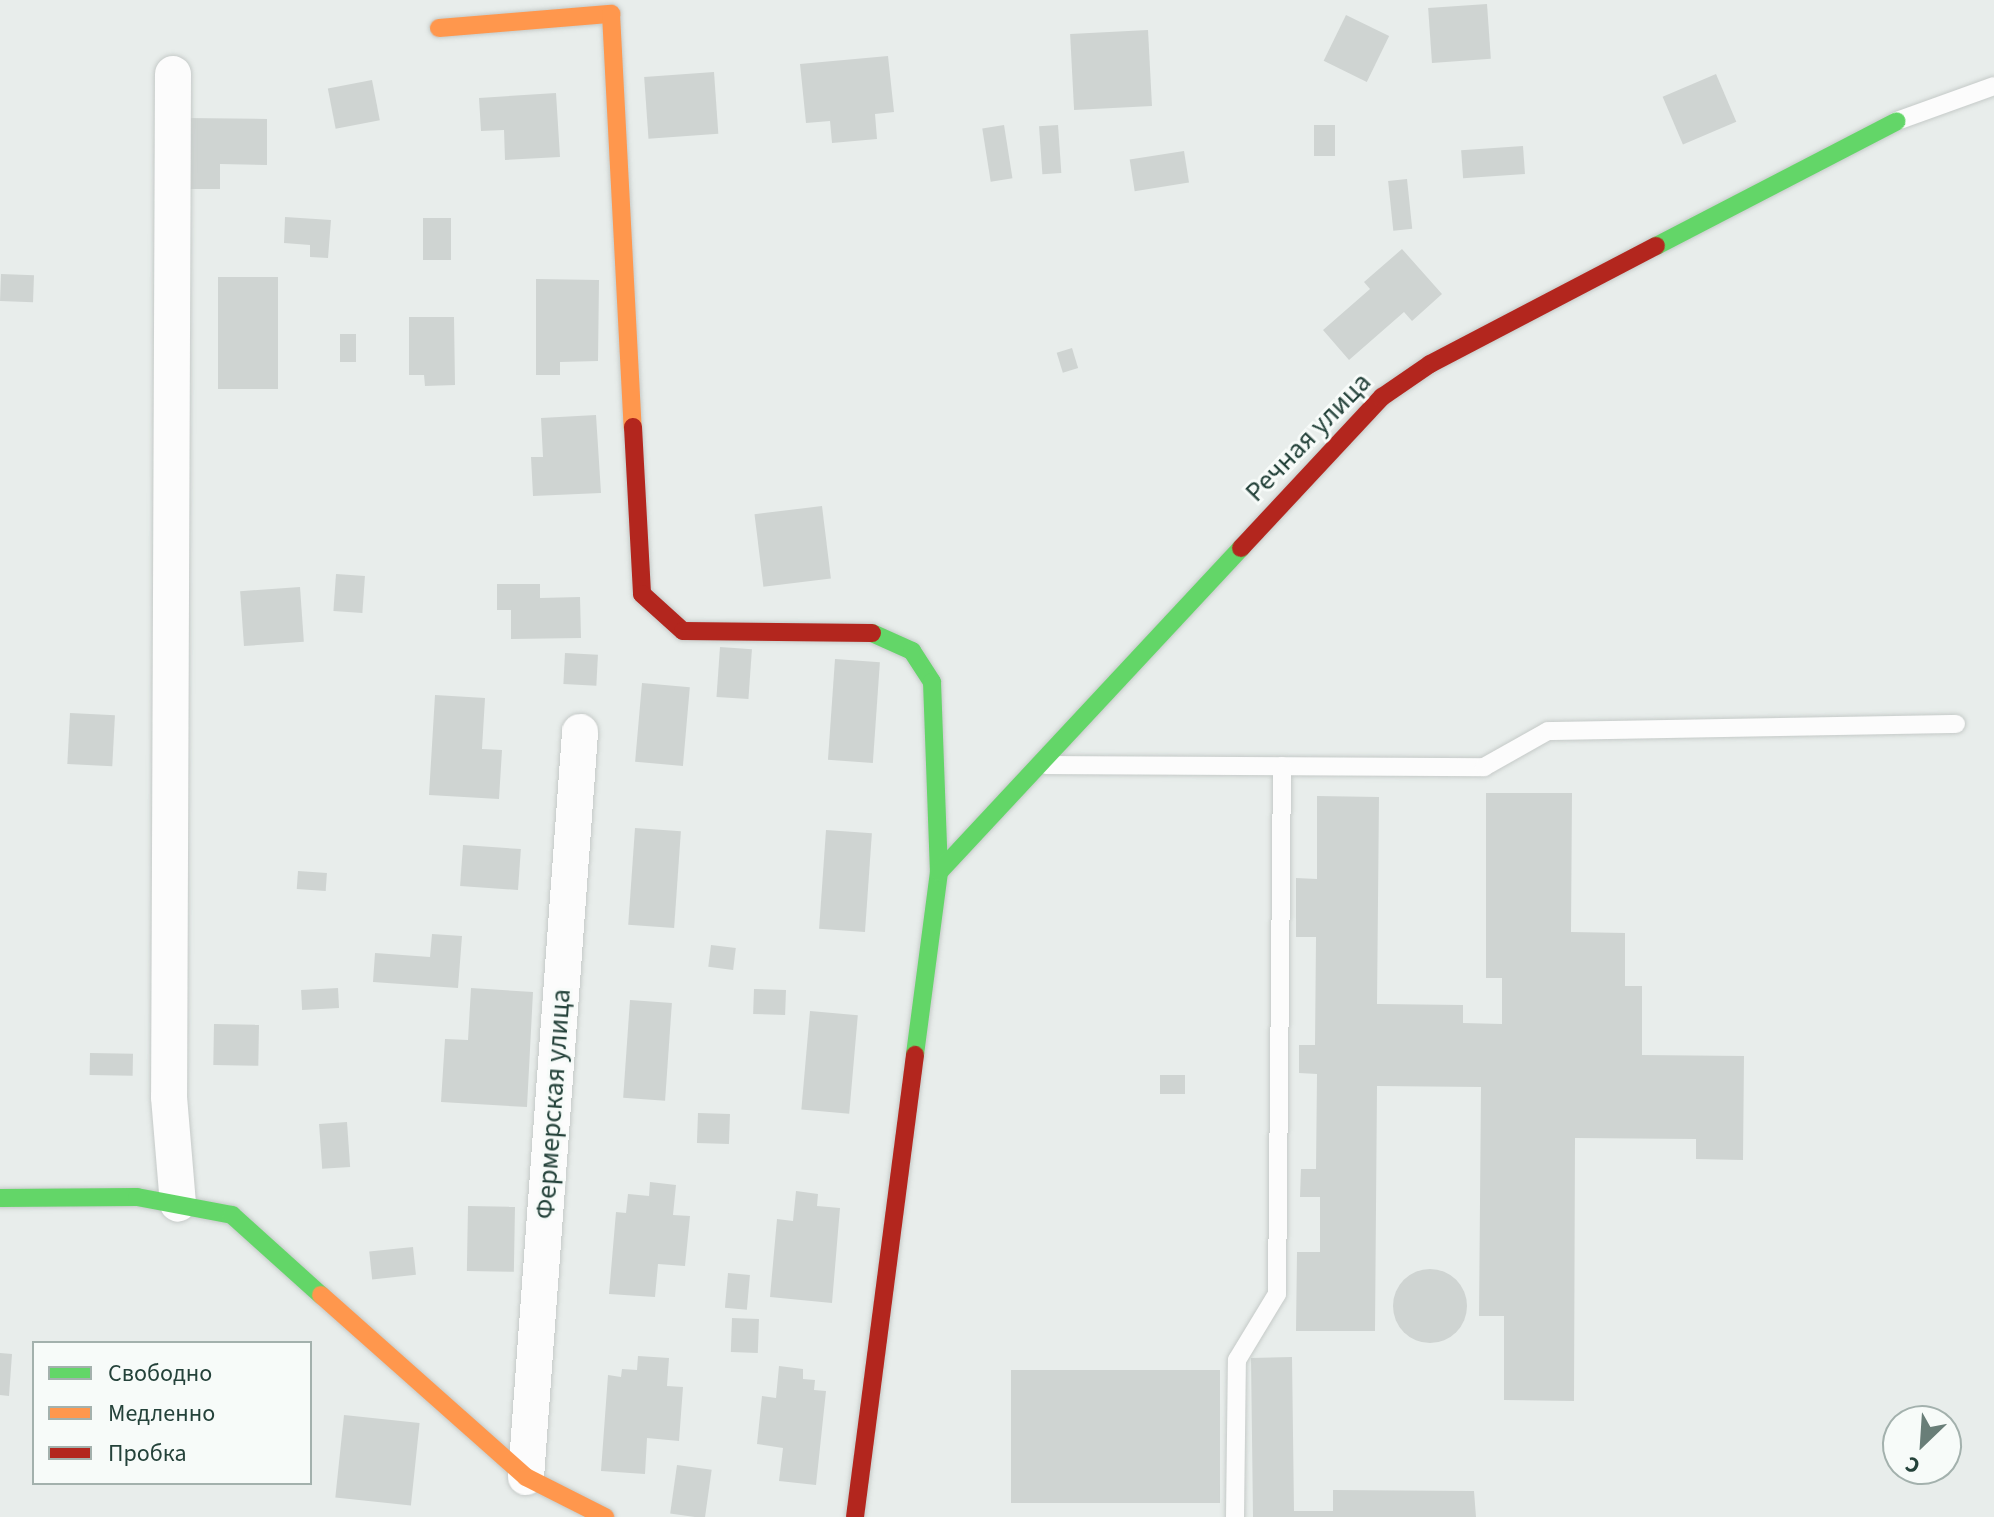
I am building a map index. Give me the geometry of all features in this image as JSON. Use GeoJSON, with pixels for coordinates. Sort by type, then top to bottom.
{"type":"FeatureCollection","features":[{"type":"Feature","properties":{"kind":"street"},"geometry":{"type":"LineString","coordinates":[[439,28],[611,14],[642,594],[683,631],[882,633],[912,651],[932,682],[939,872],[855,1517]]}},
{"type":"Feature","properties":{"kind":"street"},"geometry":{"type":"LineString","coordinates":[[173,74],[169,1097],[178,1204]]}},
{"type":"Feature","properties":{"kind":"street","name":"Речная улица"},"geometry":{"type":"LineString","coordinates":[[939,872],[1382,397],[1430,364],[1897,121]]}},
{"type":"Feature","properties":{"kind":"street","name":"Фермерская улица"},"geometry":{"type":"LineString","coordinates":[[526,1477],[580,732]]}},
{"type":"Feature","properties":{"kind":"street"},"geometry":{"type":"LineString","coordinates":[[0,1198],[137,1197],[232,1215],[526,1477],[553,1495],[605,1517]]}},
{"type":"Feature","properties":{"kind":"lane"},"geometry":{"type":"LineString","coordinates":[[1897,121],[1994,86]]}},
{"type":"Feature","properties":{"kind":"lane"},"geometry":{"type":"LineString","coordinates":[[1039,764],[1484,767],[1548,731],[1956,724]]}},
{"type":"Feature","properties":{"kind":"lane"},"geometry":{"type":"LineString","coordinates":[[1235,1517],[1237,1360],[1277,1294],[1282,766]]}},
{"type":"Feature","properties":{"kind":"building"},"geometry":{"type":"Polygon","coordinates":[[[1487,4],[1491,59],[1432,63],[1428,8],[1487,4]]]}},
{"type":"Feature","properties":{"kind":"building"},"geometry":{"type":"Polygon","coordinates":[[[1346,15],[1389,36],[1367,82],[1324,61],[1346,15]]]}},
{"type":"Feature","properties":{"kind":"building"},"geometry":{"type":"Polygon","coordinates":[[[1148,30],[1152,106],[1074,110],[1070,34],[1148,30]]]}},
{"type":"Feature","properties":{"kind":"building"},"geometry":{"type":"Polygon","coordinates":[[[888,56],[894,112],[875,114],[877,139],[832,143],[830,121],[806,123],[800,64],[888,56]]]}},
{"type":"Feature","properties":{"kind":"building"},"geometry":{"type":"Polygon","coordinates":[[[714,72],[718,134],[648,139],[644,77],[714,72]]]}},
{"type":"Feature","properties":{"kind":"building"},"geometry":{"type":"Polygon","coordinates":[[[1716,74],[1736,122],[1683,145],[1663,97],[1716,74]]]}},
{"type":"Feature","properties":{"kind":"building"},"geometry":{"type":"Polygon","coordinates":[[[372,80],[380,120],[336,129],[328,89],[372,80]]]}},
{"type":"Feature","properties":{"kind":"building"},"geometry":{"type":"Polygon","coordinates":[[[556,93],[560,157],[505,160],[504,130],[481,131],[479,98],[556,93]]]}},
{"type":"Feature","properties":{"kind":"building"},"geometry":{"type":"Polygon","coordinates":[[[185,118],[267,119],[267,165],[220,164],[220,189],[184,189],[185,118]]]}},
{"type":"Feature","properties":{"kind":"building"},"geometry":{"type":"Polygon","coordinates":[[[1004,125],[1012,178],[991,182],[982,128],[1004,125]]]}},
{"type":"Feature","properties":{"kind":"building"},"geometry":{"type":"Polygon","coordinates":[[[1058,125],[1061,173],[1042,174],[1039,126],[1058,125]]]}},
{"type":"Feature","properties":{"kind":"building"},"geometry":{"type":"Polygon","coordinates":[[[1314,125],[1335,125],[1335,156],[1314,156],[1314,125]]]}},
{"type":"Feature","properties":{"kind":"building"},"geometry":{"type":"Polygon","coordinates":[[[1523,146],[1525,174],[1463,178],[1461,150],[1523,146]]]}},
{"type":"Feature","properties":{"kind":"building"},"geometry":{"type":"Polygon","coordinates":[[[1184,151],[1189,183],[1135,191],[1130,160],[1184,151]]]}},
{"type":"Feature","properties":{"kind":"building"},"geometry":{"type":"Polygon","coordinates":[[[1407,179],[1412,229],[1393,231],[1388,181],[1407,179]]]}},
{"type":"Feature","properties":{"kind":"building"},"geometry":{"type":"Polygon","coordinates":[[[285,217],[331,220],[328,258],[310,257],[310,245],[284,243],[285,217]]]}},
{"type":"Feature","properties":{"kind":"building"},"geometry":{"type":"Polygon","coordinates":[[[423,218],[451,218],[451,260],[423,260],[423,218]]]}},
{"type":"Feature","properties":{"kind":"building"},"geometry":{"type":"Polygon","coordinates":[[[1402,249],[1442,294],[1412,321],[1404,312],[1349,360],[1323,330],[1370,289],[1364,282],[1402,249]]]}},
{"type":"Feature","properties":{"kind":"building"},"geometry":{"type":"Polygon","coordinates":[[[1,274],[34,275],[33,302],[0,301],[1,274]]]}},
{"type":"Feature","properties":{"kind":"building"},"geometry":{"type":"Polygon","coordinates":[[[218,277],[278,277],[278,389],[218,389],[218,277]]]}},
{"type":"Feature","properties":{"kind":"building"},"geometry":{"type":"Polygon","coordinates":[[[536,279],[599,280],[598,361],[560,362],[560,375],[536,375],[536,279]]]}},
{"type":"Feature","properties":{"kind":"building"},"geometry":{"type":"Polygon","coordinates":[[[409,317],[454,317],[455,385],[425,386],[424,375],[409,375],[409,317]]]}},
{"type":"Feature","properties":{"kind":"building"},"geometry":{"type":"Polygon","coordinates":[[[340,334],[356,334],[356,362],[340,362],[340,334]]]}},
{"type":"Feature","properties":{"kind":"building"},"geometry":{"type":"Polygon","coordinates":[[[1072,348],[1078,368],[1063,373],[1057,353],[1072,348]]]}},
{"type":"Feature","properties":{"kind":"building"},"geometry":{"type":"Polygon","coordinates":[[[596,415],[601,493],[533,496],[531,457],[543,457],[541,418],[596,415]]]}},
{"type":"Feature","properties":{"kind":"building"},"geometry":{"type":"Polygon","coordinates":[[[822,506],[831,578],[763,587],[755,514],[822,506]]]}},
{"type":"Feature","properties":{"kind":"building"},"geometry":{"type":"Polygon","coordinates":[[[336,574],[365,576],[362,613],[333,611],[336,574]]]}},
{"type":"Feature","properties":{"kind":"building"},"geometry":{"type":"Polygon","coordinates":[[[497,584],[540,584],[540,598],[580,597],[581,638],[511,639],[511,610],[497,610],[497,584]]]}},
{"type":"Feature","properties":{"kind":"building"},"geometry":{"type":"Polygon","coordinates":[[[300,587],[304,642],[244,646],[240,591],[300,587]]]}},
{"type":"Feature","properties":{"kind":"building"},"geometry":{"type":"Polygon","coordinates":[[[720,647],[752,649],[748,699],[717,697],[720,647]]]}},
{"type":"Feature","properties":{"kind":"building"},"geometry":{"type":"Polygon","coordinates":[[[565,653],[598,655],[596,686],[563,684],[565,653]]]}},
{"type":"Feature","properties":{"kind":"building"},"geometry":{"type":"Polygon","coordinates":[[[835,659],[880,662],[873,763],[828,760],[835,659]]]}},
{"type":"Feature","properties":{"kind":"building"},"geometry":{"type":"Polygon","coordinates":[[[642,683],[690,687],[683,766],[635,762],[642,683]]]}},
{"type":"Feature","properties":{"kind":"building"},"geometry":{"type":"Polygon","coordinates":[[[435,695],[485,698],[482,749],[502,750],[499,799],[429,795],[435,695]]]}},
{"type":"Feature","properties":{"kind":"building"},"geometry":{"type":"Polygon","coordinates":[[[70,713],[115,715],[112,766],[67,764],[70,713]]]}},
{"type":"Feature","properties":{"kind":"building"},"geometry":{"type":"Polygon","coordinates":[[[1486,793],[1572,793],[1571,932],[1625,933],[1625,986],[1642,986],[1642,1055],[1744,1056],[1743,1160],[1696,1159],[1696,1139],[1575,1138],[1574,1401],[1504,1400],[1504,1316],[1479,1316],[1481,1087],[1377,1086],[1375,1331],[1296,1331],[1297,1252],[1320,1252],[1320,1197],[1300,1197],[1301,1169],[1316,1169],[1317,1074],[1299,1073],[1299,1045],[1315,1045],[1316,937],[1296,937],[1296,878],[1317,879],[1317,796],[1379,797],[1377,1004],[1463,1005],[1463,1023],[1502,1024],[1502,978],[1486,978],[1486,793]]]}},
{"type":"Feature","properties":{"kind":"building"},"geometry":{"type":"Polygon","coordinates":[[[635,828],[681,831],[674,928],[628,925],[635,828]]]}},
{"type":"Feature","properties":{"kind":"building"},"geometry":{"type":"Polygon","coordinates":[[[826,830],[872,833],[865,932],[819,929],[826,830]]]}},
{"type":"Feature","properties":{"kind":"building"},"geometry":{"type":"Polygon","coordinates":[[[463,845],[521,849],[518,890],[460,886],[463,845]]]}},
{"type":"Feature","properties":{"kind":"building"},"geometry":{"type":"Polygon","coordinates":[[[298,871],[327,873],[326,891],[297,889],[298,871]]]}},
{"type":"Feature","properties":{"kind":"building"},"geometry":{"type":"Polygon","coordinates":[[[432,934],[462,936],[458,988],[373,982],[375,953],[430,957],[432,934]]]}},
{"type":"Feature","properties":{"kind":"building"},"geometry":{"type":"Polygon","coordinates":[[[711,945],[736,948],[733,970],[708,967],[711,945]]]}},
{"type":"Feature","properties":{"kind":"building"},"geometry":{"type":"Polygon","coordinates":[[[338,988],[339,1008],[302,1010],[301,990],[338,988]]]}},
{"type":"Feature","properties":{"kind":"building"},"geometry":{"type":"Polygon","coordinates":[[[471,988],[533,992],[527,1107],[441,1102],[445,1039],[468,1040],[471,988]]]}},
{"type":"Feature","properties":{"kind":"building"},"geometry":{"type":"Polygon","coordinates":[[[754,989],[786,990],[785,1015],[753,1014],[754,989]]]}},
{"type":"Feature","properties":{"kind":"building"},"geometry":{"type":"Polygon","coordinates":[[[630,1000],[672,1003],[665,1101],[623,1098],[630,1000]]]}},
{"type":"Feature","properties":{"kind":"building"},"geometry":{"type":"Polygon","coordinates":[[[810,1011],[858,1015],[849,1114],[801,1110],[810,1011]]]}},
{"type":"Feature","properties":{"kind":"building"},"geometry":{"type":"Polygon","coordinates":[[[214,1024],[259,1025],[258,1066],[213,1065],[214,1024]]]}},
{"type":"Feature","properties":{"kind":"building"},"geometry":{"type":"Polygon","coordinates":[[[90,1053],[133,1054],[133,1076],[90,1075],[90,1053]]]}},
{"type":"Feature","properties":{"kind":"building"},"geometry":{"type":"Polygon","coordinates":[[[1160,1075],[1185,1075],[1185,1094],[1160,1094],[1160,1075]]]}},
{"type":"Feature","properties":{"kind":"building"},"geometry":{"type":"Polygon","coordinates":[[[698,1113],[730,1114],[729,1144],[697,1143],[698,1113]]]}},
{"type":"Feature","properties":{"kind":"building"},"geometry":{"type":"Polygon","coordinates":[[[347,1122],[350,1167],[322,1169],[319,1124],[347,1122]]]}},
{"type":"Feature","properties":{"kind":"building"},"geometry":{"type":"Polygon","coordinates":[[[650,1182],[676,1185],[673,1215],[690,1216],[685,1266],[658,1264],[655,1297],[609,1294],[616,1212],[626,1213],[628,1194],[649,1196],[650,1182]]]}},
{"type":"Feature","properties":{"kind":"building"},"geometry":{"type":"Polygon","coordinates":[[[796,1191],[818,1194],[817,1206],[840,1208],[832,1303],[770,1297],[777,1219],[793,1221],[796,1191]]]}},
{"type":"Feature","properties":{"kind":"building"},"geometry":{"type":"Polygon","coordinates":[[[468,1206],[515,1207],[514,1272],[467,1271],[468,1206]]]}},
{"type":"Feature","properties":{"kind":"building"},"geometry":{"type":"Polygon","coordinates":[[[413,1247],[416,1275],[372,1279],[369,1252],[413,1247]]]}},
{"type":"Feature","properties":{"kind":"building"},"geometry":{"type":"Polygon","coordinates":[[[1430,1269],[1444,1272],[1456,1280],[1464,1292],[1467,1306],[1464,1320],[1456,1332],[1444,1340],[1430,1343],[1416,1340],[1404,1332],[1396,1320],[1393,1306],[1396,1292],[1404,1280],[1416,1272],[1430,1269]]]}},
{"type":"Feature","properties":{"kind":"building"},"geometry":{"type":"Polygon","coordinates":[[[728,1273],[750,1275],[747,1310],[725,1308],[728,1273]]]}},
{"type":"Feature","properties":{"kind":"building"},"geometry":{"type":"Polygon","coordinates":[[[732,1318],[759,1319],[758,1353],[731,1352],[732,1318]]]}},
{"type":"Feature","properties":{"kind":"building"},"geometry":{"type":"Polygon","coordinates":[[[0,1353],[12,1354],[9,1396],[0,1395],[0,1353]]]}},
{"type":"Feature","properties":{"kind":"building"},"geometry":{"type":"Polygon","coordinates":[[[638,1356],[669,1358],[667,1386],[683,1387],[679,1441],[647,1438],[645,1474],[601,1471],[608,1375],[621,1377],[622,1369],[637,1370],[638,1356]]]}},
{"type":"Feature","properties":{"kind":"building"},"geometry":{"type":"Polygon","coordinates":[[[1292,1357],[1294,1511],[1333,1511],[1333,1490],[1474,1491],[1476,1517],[1253,1517],[1251,1358],[1292,1357]]]}},
{"type":"Feature","properties":{"kind":"building"},"geometry":{"type":"Polygon","coordinates":[[[779,1366],[803,1369],[803,1379],[815,1380],[814,1390],[826,1391],[816,1485],[779,1481],[783,1448],[757,1444],[762,1396],[776,1398],[779,1366]]]}},
{"type":"Feature","properties":{"kind":"building"},"geometry":{"type":"Polygon","coordinates":[[[1011,1370],[1220,1370],[1220,1503],[1011,1503],[1011,1370]]]}},
{"type":"Feature","properties":{"kind":"building"},"geometry":{"type":"Polygon","coordinates":[[[344,1415],[420,1423],[411,1505],[335,1498],[344,1415]]]}},
{"type":"Feature","properties":{"kind":"building"},"geometry":{"type":"Polygon","coordinates":[[[677,1465],[712,1470],[705,1517],[670,1514],[677,1465]]]}},
{"type":"Feature","properties":{"kind":"traffic: fast"},"geometry":{"type":"LineString","coordinates":[[1656,246],[1897,121]]}},
{"type":"Feature","properties":{"kind":"traffic: fast"},"geometry":{"type":"LineString","coordinates":[[939,872],[1241,548]]}},
{"type":"Feature","properties":{"kind":"traffic: fast"},"geometry":{"type":"LineString","coordinates":[[872,633],[912,651],[932,682],[939,872],[915,1055]]}},
{"type":"Feature","properties":{"kind":"traffic: fast"},"geometry":{"type":"LineString","coordinates":[[0,1198],[137,1197],[232,1215],[321,1295]]}},
{"type":"Feature","properties":{"kind":"traffic: slow"},"geometry":{"type":"LineString","coordinates":[[439,28],[611,14],[633,427]]}},
{"type":"Feature","properties":{"kind":"traffic: slow"},"geometry":{"type":"LineString","coordinates":[[321,1295],[526,1477],[605,1517]]}},
{"type":"Feature","properties":{"kind":"traffic: jam"},"geometry":{"type":"LineString","coordinates":[[1241,548],[1382,397],[1430,364],[1656,246]]}},
{"type":"Feature","properties":{"kind":"traffic: jam"},"geometry":{"type":"LineString","coordinates":[[633,427],[642,594],[683,631],[872,633]]}},
{"type":"Feature","properties":{"kind":"traffic: jam"},"geometry":{"type":"LineString","coordinates":[[855,1517],[915,1055]]}}]}
